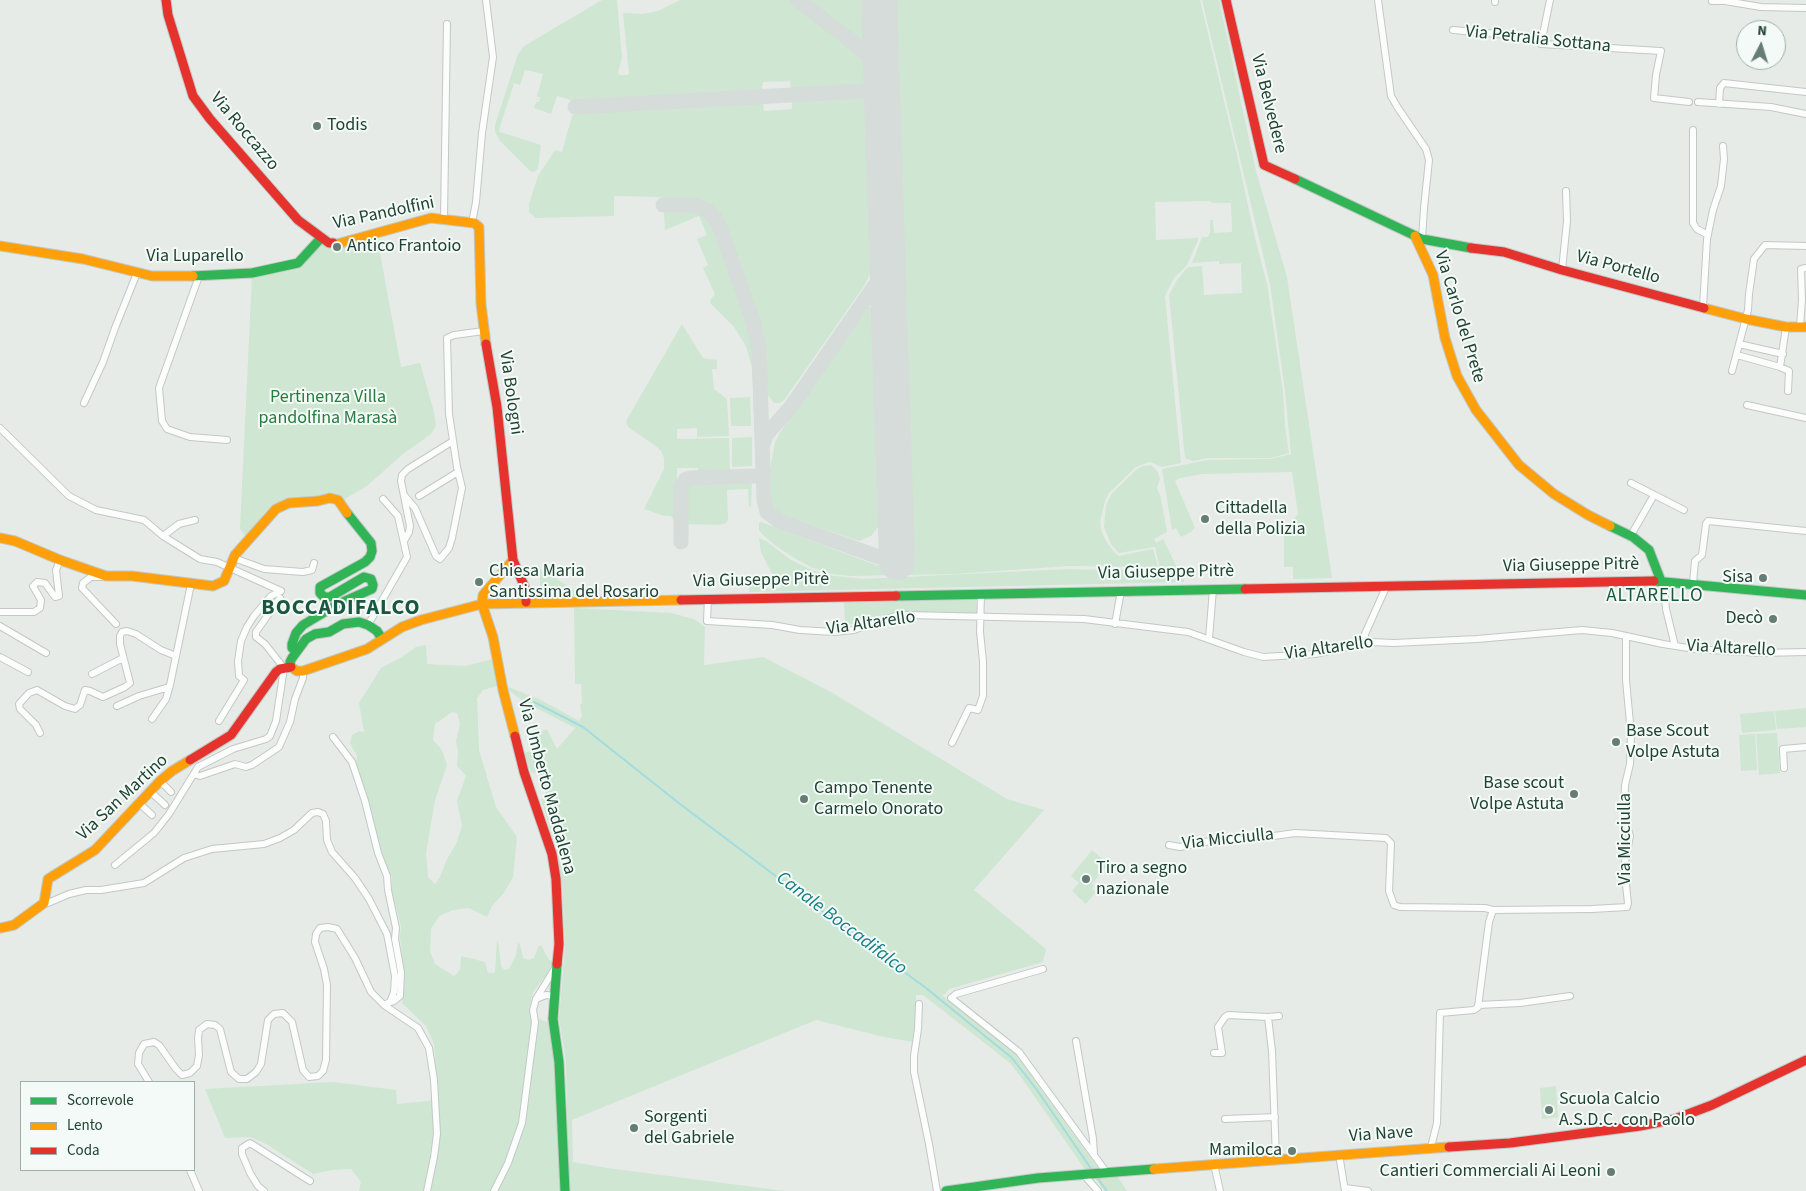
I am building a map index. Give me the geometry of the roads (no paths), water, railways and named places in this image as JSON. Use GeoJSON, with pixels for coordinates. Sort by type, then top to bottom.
{"type":"FeatureCollection","features":[{"type":"Feature","properties":{"kind":"street","name":"Via Roccazzo"},"geometry":{"type":"LineString","coordinates":[[166,0],[168,15],[193,96],[210,119],[298,220],[322,238]]}},
{"type":"Feature","properties":{"kind":"street"},"geometry":{"type":"LineString","coordinates":[[472,223],[493,57],[486,0]]}},
{"type":"Feature","properties":{"kind":"street","name":"Via Belvedere"},"geometry":{"type":"LineString","coordinates":[[1226,0],[1264,165],[1419,237]]}},
{"type":"Feature","properties":{"kind":"street"},"geometry":{"type":"LineString","coordinates":[[1378,0],[1391,96],[1426,149],[1429,160],[1419,237]]}},
{"type":"Feature","properties":{"kind":"street"},"geometry":{"type":"LineString","coordinates":[[1542,38],[1550,0]]}},
{"type":"Feature","properties":{"kind":"street"},"geometry":{"type":"LineString","coordinates":[[1712,1],[1725,1],[1761,7],[1806,8]]}},
{"type":"Feature","properties":{"kind":"street"},"geometry":{"type":"LineString","coordinates":[[444,218],[447,24]]}},
{"type":"Feature","properties":{"kind":"street","name":"Via Petralia Sottana"},"geometry":{"type":"LineString","coordinates":[[1453,30],[1542,38],[1542,44],[1661,51],[1656,74],[1654,98],[1689,102]]}},
{"type":"Feature","properties":{"kind":"street"},"geometry":{"type":"LineString","coordinates":[[1719,104],[1720,88],[1724,82],[1806,92]]}},
{"type":"Feature","properties":{"kind":"street"},"geometry":{"type":"LineString","coordinates":[[1698,102],[1771,107],[1806,114]]}},
{"type":"Feature","properties":{"kind":"street"},"geometry":{"type":"LineString","coordinates":[[1693,130],[1693,223],[1697,229],[1708,235]]}},
{"type":"Feature","properties":{"kind":"street"},"geometry":{"type":"LineString","coordinates":[[1702,307],[1708,235],[1713,210],[1721,186],[1724,159],[1723,146]]}},
{"type":"Feature","properties":{"kind":"street"},"geometry":{"type":"LineString","coordinates":[[1562,270],[1567,221],[1566,191]]}},
{"type":"Feature","properties":{"kind":"street","name":"Via Pandolfini"},"geometry":{"type":"LineString","coordinates":[[322,238],[329,243],[337,244],[431,218],[444,218],[472,223]]}},
{"type":"Feature","properties":{"kind":"street","name":"Via Bologni"},"geometry":{"type":"LineString","coordinates":[[472,223],[478,225],[480,230],[481,304],[498,407],[512,560],[526,590],[526,602]]}},
{"type":"Feature","properties":{"kind":"street","name":"Via Portello"},"geometry":{"type":"LineString","coordinates":[[1419,237],[1474,249],[1504,252],[1562,270],[1746,319],[1786,327],[1802,325]]}},
{"type":"Feature","properties":{"kind":"street","name":"Via Carlo del Prete"},"geometry":{"type":"LineString","coordinates":[[1419,237],[1433,275],[1445,338],[1457,376],[1464,391],[1476,410],[1519,465],[1554,494],[1588,515],[1633,537],[1649,550],[1664,588],[1666,609],[1675,646]]}},
{"type":"Feature","properties":{"kind":"street","name":"Via Luparello"},"geometry":{"type":"LineString","coordinates":[[0,246],[83,260],[152,276],[199,276],[252,274],[298,263],[322,238]]}},
{"type":"Feature","properties":{"kind":"street"},"geometry":{"type":"LineString","coordinates":[[1732,371],[1746,319],[1754,259],[1765,245],[1806,246]]}},
{"type":"Feature","properties":{"kind":"street"},"geometry":{"type":"LineString","coordinates":[[1802,325],[1804,269]]}},
{"type":"Feature","properties":{"kind":"street"},"geometry":{"type":"LineString","coordinates":[[84,403],[103,362],[137,273]]}},
{"type":"Feature","properties":{"kind":"street"},"geometry":{"type":"LineString","coordinates":[[199,276],[159,388],[162,421],[167,429],[190,437],[227,440]]}},
{"type":"Feature","properties":{"kind":"street"},"geometry":{"type":"LineString","coordinates":[[1780,367],[1786,327]]}},
{"type":"Feature","properties":{"kind":"street"},"geometry":{"type":"LineString","coordinates":[[404,495],[415,508],[436,556],[440,559],[449,548],[462,488],[453,441],[449,404],[447,338],[454,335],[484,331]]}},
{"type":"Feature","properties":{"kind":"street"},"geometry":{"type":"LineString","coordinates":[[1739,344],[1783,354]]}},
{"type":"Feature","properties":{"kind":"street"},"geometry":{"type":"LineString","coordinates":[[1736,354],[1780,367],[1789,372],[1788,391]]}},
{"type":"Feature","properties":{"kind":"street"},"geometry":{"type":"LineString","coordinates":[[1747,405],[1806,418]]}},
{"type":"Feature","properties":{"kind":"street"},"geometry":{"type":"LineString","coordinates":[[0,428],[69,496],[96,510],[144,520],[163,536],[200,558],[216,562],[281,594]]}},
{"type":"Feature","properties":{"kind":"street"},"geometry":{"type":"LineString","coordinates":[[404,541],[410,526],[401,481],[402,475],[408,469],[453,441]]}},
{"type":"Feature","properties":{"kind":"street"},"geometry":{"type":"LineString","coordinates":[[419,496],[458,472]]}},
{"type":"Feature","properties":{"kind":"street"},"geometry":{"type":"LineString","coordinates":[[1631,483],[1684,510]]}},
{"type":"Feature","properties":{"kind":"street"},"geometry":{"type":"LineString","coordinates":[[1630,537],[1654,495]]}},
{"type":"Feature","properties":{"kind":"street"},"geometry":{"type":"LineString","coordinates":[[116,624],[82,588],[83,583],[91,577],[132,576],[213,586],[224,580],[242,545],[276,509],[289,503],[318,501],[330,498],[338,500],[342,503],[356,526],[371,543],[372,551],[370,557],[365,562],[325,583],[319,590],[322,596],[330,597],[364,577],[371,579],[372,589],[338,604],[303,625],[296,633],[292,644],[292,648],[296,651]]}},
{"type":"Feature","properties":{"kind":"street"},"geometry":{"type":"LineString","coordinates":[[368,625],[407,557],[398,516],[383,499]]}},
{"type":"Feature","properties":{"kind":"street"},"geometry":{"type":"LineString","coordinates":[[163,536],[179,524],[195,520]]}},
{"type":"Feature","properties":{"kind":"street"},"geometry":{"type":"LineString","coordinates":[[1693,583],[1695,561],[1702,555],[1708,521],[1806,531]]}},
{"type":"Feature","properties":{"kind":"street"},"geometry":{"type":"LineString","coordinates":[[0,538],[15,541],[60,560],[106,576]]}},
{"type":"Feature","properties":{"kind":"street"},"geometry":{"type":"LineString","coordinates":[[234,558],[264,569],[303,572],[312,570],[314,562]]}},
{"type":"Feature","properties":{"kind":"street"},"geometry":{"type":"LineString","coordinates":[[0,612],[34,612],[40,608],[41,600],[33,586],[37,582],[45,584],[55,597],[59,596],[56,570],[60,560]]}},
{"type":"Feature","properties":{"kind":"street"},"geometry":{"type":"LineString","coordinates":[[482,604],[482,595],[512,560]]}},
{"type":"Feature","properties":{"kind":"street","name":"Via Giuseppe Pitrè"},"geometry":{"type":"LineString","coordinates":[[303,671],[368,650],[402,627],[482,604],[708,598],[1661,581],[1806,595]]}},
{"type":"Feature","properties":{"kind":"street"},"geometry":{"type":"LineString","coordinates":[[152,719],[166,699],[191,584]]}},
{"type":"Feature","properties":{"kind":"street"},"geometry":{"type":"LineString","coordinates":[[1365,643],[1365,634],[1387,585]]}},
{"type":"Feature","properties":{"kind":"street"},"geometry":{"type":"LineString","coordinates":[[1209,639],[1213,589]]}},
{"type":"Feature","properties":{"kind":"street"},"geometry":{"type":"LineString","coordinates":[[1116,624],[1121,591]]}},
{"type":"Feature","properties":{"kind":"street"},"geometry":{"type":"LineString","coordinates":[[952,743],[969,708],[978,710],[983,696],[980,593]]}},
{"type":"Feature","properties":{"kind":"street"},"geometry":{"type":"LineString","coordinates":[[194,774],[200,776],[235,764],[246,767],[252,765],[279,747],[286,735],[295,699],[303,678],[303,671],[288,668],[256,637],[256,632],[281,594]]}},
{"type":"Feature","properties":{"kind":"street"},"geometry":{"type":"LineString","coordinates":[[219,721],[244,680],[239,676],[238,667],[240,647],[247,627],[271,596],[281,594]]}},
{"type":"Feature","properties":{"kind":"street","name":"Via Altarello"},"geometry":{"type":"LineString","coordinates":[[708,598],[707,621],[772,625],[800,630],[834,632],[854,630],[894,616],[1084,619],[1188,632],[1263,657],[1316,654],[1365,643],[1477,639],[1582,630],[1612,633],[1695,649],[1760,653],[1806,652]]}},
{"type":"Feature","properties":{"kind":"street","name":"Via Umberto Maddalena"},"geometry":{"type":"LineString","coordinates":[[482,604],[493,637],[503,690],[524,772],[552,854],[557,894],[559,944],[553,1019],[559,1062],[565,1191]]}},
{"type":"Feature","properties":{"kind":"street"},"geometry":{"type":"LineString","coordinates":[[115,865],[154,833],[198,767],[233,749],[266,739],[270,736],[276,721],[290,662],[306,639],[315,634],[329,632],[343,624],[359,622],[377,631],[382,639]]}},
{"type":"Feature","properties":{"kind":"street"},"geometry":{"type":"LineString","coordinates":[[0,626],[46,653]]}},
{"type":"Feature","properties":{"kind":"street"},"geometry":{"type":"LineString","coordinates":[[40,732],[36,725],[20,709],[19,704],[28,693],[37,690],[74,709],[80,706],[85,690],[102,697],[126,687],[130,683],[123,658],[120,636],[122,632],[127,630],[136,634],[160,650],[176,656]]}},
{"type":"Feature","properties":{"kind":"street","name":"Via Micciulla"},"geometry":{"type":"LineString","coordinates":[[1169,845],[1180,847],[1221,839],[1260,838],[1296,833],[1386,838],[1391,843],[1390,891],[1394,905],[1400,907],[1485,908],[1493,910],[1627,907],[1624,867],[1630,836],[1624,815],[1626,785],[1630,764],[1631,734],[1626,680],[1626,637]]}},
{"type":"Feature","properties":{"kind":"street"},"geometry":{"type":"LineString","coordinates":[[0,657],[28,672]]}},
{"type":"Feature","properties":{"kind":"street"},"geometry":{"type":"LineString","coordinates":[[92,674],[123,658]]}},
{"type":"Feature","properties":{"kind":"street","name":"Via San Martino"},"geometry":{"type":"LineString","coordinates":[[44,903],[48,880],[95,850],[160,781],[172,771],[231,735],[276,672],[288,668]]}},
{"type":"Feature","properties":{"kind":"street"},"geometry":{"type":"LineString","coordinates":[[117,706],[139,696],[169,687]]}},
{"type":"Feature","properties":{"kind":"street"},"geometry":{"type":"LineString","coordinates":[[333,737],[352,762],[365,801],[378,853],[388,876],[388,890],[396,928],[395,939],[401,972],[400,996],[387,1004]]}},
{"type":"Feature","properties":{"kind":"street"},"geometry":{"type":"LineString","coordinates":[[1784,768],[1783,749],[1806,747]]}},
{"type":"Feature","properties":{"kind":"street"},"geometry":{"type":"LineString","coordinates":[[160,781],[171,792]]}},
{"type":"Feature","properties":{"kind":"street"},"geometry":{"type":"LineString","coordinates":[[151,792],[165,805]]}},
{"type":"Feature","properties":{"kind":"street"},"geometry":{"type":"LineString","coordinates":[[140,804],[152,815]]}},
{"type":"Feature","properties":{"kind":"street"},"geometry":{"type":"LineString","coordinates":[[0,928],[14,925],[44,903],[48,904],[69,894],[144,883],[184,858],[212,849],[264,844],[294,830],[312,812],[318,812],[323,814],[326,821],[327,840],[332,852],[355,878],[369,899],[387,934],[395,976],[394,992],[387,1004]]}},
{"type":"Feature","properties":{"kind":"street"},"geometry":{"type":"LineString","coordinates":[[1431,1147],[1437,1123],[1440,1013],[1474,1010],[1478,1005],[1488,922],[1493,910]]}},
{"type":"Feature","properties":{"kind":"street"},"geometry":{"type":"LineString","coordinates":[[147,1081],[138,1064],[139,1053],[144,1044],[154,1042],[182,1075],[190,1073],[197,1066],[199,1030],[207,1024],[215,1025],[220,1029],[231,1072],[239,1079],[248,1079],[261,1064],[268,1020],[274,1014],[283,1013],[292,1022],[303,1070],[309,1077],[318,1076],[323,1071],[326,1060],[328,986],[315,942],[316,934],[320,928],[337,929],[356,958],[371,992],[418,1028],[429,1048],[434,1080],[436,1134],[434,1157],[427,1191]]}},
{"type":"Feature","properties":{"kind":"street"},"geometry":{"type":"LineString","coordinates":[[494,1191],[508,1163],[522,1123],[532,1052],[535,1022],[533,1010],[536,999],[558,963]]}},
{"type":"Feature","properties":{"kind":"street"},"geometry":{"type":"LineString","coordinates":[[1043,969],[956,994],[951,998],[1019,1052],[1094,1156],[1103,1174]]}},
{"type":"Feature","properties":{"kind":"street"},"geometry":{"type":"LineString","coordinates":[[536,999],[555,992],[548,986],[542,988]]}},
{"type":"Feature","properties":{"kind":"street"},"geometry":{"type":"LineString","coordinates":[[1478,1005],[1520,1003],[1570,996]]}},
{"type":"Feature","properties":{"kind":"street"},"geometry":{"type":"LineString","coordinates":[[919,1004],[914,1064],[921,1115],[937,1191]]}},
{"type":"Feature","properties":{"kind":"street"},"geometry":{"type":"LineString","coordinates":[[1214,1054],[1222,1053],[1218,1027],[1224,1016],[1228,1014],[1279,1016]]}},
{"type":"Feature","properties":{"kind":"street"},"geometry":{"type":"LineString","coordinates":[[1268,1017],[1276,1117],[1276,1159]]}},
{"type":"Feature","properties":{"kind":"street"},"geometry":{"type":"LineString","coordinates":[[1076,1041],[1094,1156]]}},
{"type":"Feature","properties":{"kind":"street","name":"Via Nave"},"geometry":{"type":"LineString","coordinates":[[946,1191],[1038,1178],[1548,1138],[1662,1122],[1712,1105],[1806,1060]]}},
{"type":"Feature","properties":{"kind":"street"},"geometry":{"type":"LineString","coordinates":[[1225,1119],[1276,1117]]}},
{"type":"Feature","properties":{"kind":"street"},"geometry":{"type":"LineString","coordinates":[[264,1191],[258,1186],[250,1173],[242,1154],[242,1148],[250,1143],[275,1157],[310,1181]]}},
{"type":"Feature","properties":{"kind":"street"},"geometry":{"type":"LineString","coordinates":[[1338,1154],[1345,1189],[1368,1191]]}},
{"type":"Feature","properties":{"kind":"street"},"geometry":{"type":"LineString","coordinates":[[1214,1164],[1220,1191]]}},
{"type":"Feature","properties":{"kind":"street"},"geometry":{"type":"LineString","coordinates":[[190,1171],[199,1191]]}},
{"type":"Feature","properties":{"kind":"street"},"geometry":{"type":"LineString","coordinates":[[1086,1175],[1098,1191]]}},
{"type":"Feature","properties":{"kind":"street"},"geometry":{"type":"LineString","coordinates":[[195,1182],[206,1191]]}},
{"type":"Feature","properties":{"kind":"waterway","name":"Canale Boccadifalco"},"geometry":{"type":"LineString","coordinates":[[534,702],[583,727],[680,804],[926,988],[1012,1058],[1037,1090],[1092,1170]]}},
{"type":"Feature","properties":{"kind":"waterway","name":"Canale Boccadifalco"},"geometry":{"type":"LineString","coordinates":[[1096,1176],[1107,1191]]}},
{"type":"Feature","properties":{"kind":"place","name":"Todis"},"geometry":{"type":"Point","coordinates":[317,126]}},
{"type":"Feature","properties":{"kind":"place","name":"Antico Frantoio"},"geometry":{"type":"Point","coordinates":[337,247]}},
{"type":"Feature","properties":{"kind":"place","name":"Cittadella della Polizia"},"geometry":{"type":"Point","coordinates":[1205,519]}},
{"type":"Feature","properties":{"kind":"place","name":"Sisa"},"geometry":{"type":"Point","coordinates":[1763,578]}},
{"type":"Feature","properties":{"kind":"place","name":"Chiesa Maria Santissima del Rosario"},"geometry":{"type":"Point","coordinates":[479,582]}},
{"type":"Feature","properties":{"kind":"place","name":"Decò"},"geometry":{"type":"Point","coordinates":[1773,619]}},
{"type":"Feature","properties":{"kind":"place","name":"Base Scout Volpe Astuta"},"geometry":{"type":"Point","coordinates":[1616,742]}},
{"type":"Feature","properties":{"kind":"place","name":"Base scout Volpe Astuta"},"geometry":{"type":"Point","coordinates":[1574,794]}},
{"type":"Feature","properties":{"kind":"place","name":"Campo Tenente Carmelo Onorato"},"geometry":{"type":"Point","coordinates":[804,799]}},
{"type":"Feature","properties":{"kind":"place","name":"Tiro a segno nazionale"},"geometry":{"type":"Point","coordinates":[1086,879]}},
{"type":"Feature","properties":{"kind":"place","name":"Scuola Calcio A.S.D.C. con Paolo"},"geometry":{"type":"Point","coordinates":[1549,1110]}},
{"type":"Feature","properties":{"kind":"place","name":"Sorgenti del Gabriele"},"geometry":{"type":"Point","coordinates":[634,1128]}},
{"type":"Feature","properties":{"kind":"place","name":"Mamiloca"},"geometry":{"type":"Point","coordinates":[1292,1151]}},
{"type":"Feature","properties":{"kind":"place","name":"Cantieri Commerciali Ai Leoni"},"geometry":{"type":"Point","coordinates":[1611,1172]}},
{"type":"Feature","properties":{"kind":"district","name":"ALTARELLO"},"geometry":{"type":"Point","coordinates":[1655,597]}},
{"type":"Feature","properties":{"kind":"district","name":"BOCCADIFALCO"},"geometry":{"type":"Point","coordinates":[341,609]}},
{"type":"Feature","properties":{"kind":"park label","name":"Pertinenza Villa pandolfina Marasà"},"geometry":{"type":"Point","coordinates":[328,408]}}]}
